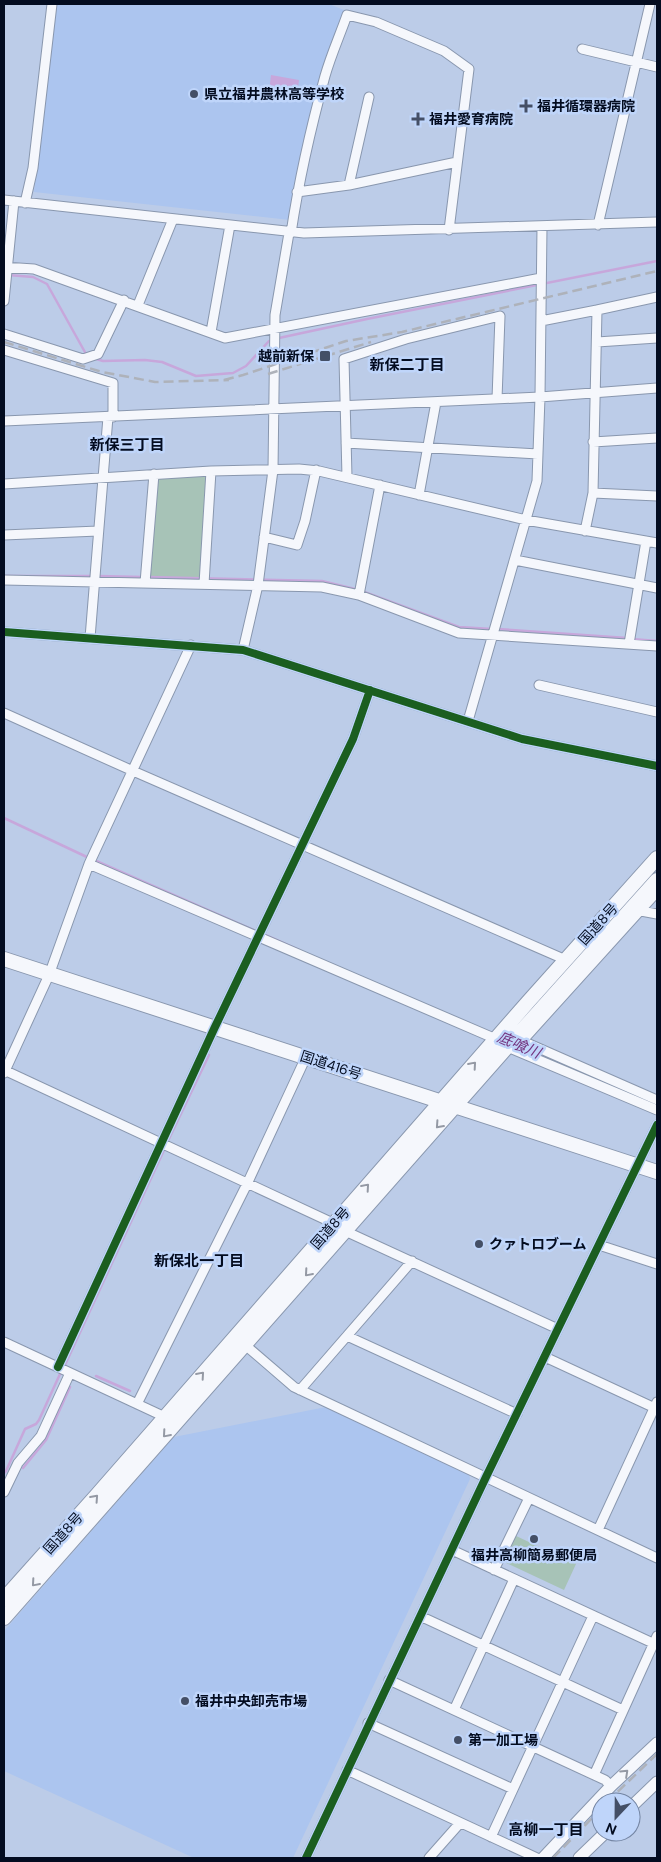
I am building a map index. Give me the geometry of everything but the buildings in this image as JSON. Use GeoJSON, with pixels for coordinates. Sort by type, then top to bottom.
{"type":"FeatureCollection","features":[{"type":"Feature","properties":{"kind":"highway","name":"国道8号"},"geometry":{"type":"LineString","coordinates":[[4,1618],[244,1344],[442,1101],[511,1043],[566,960],[657,858]]}},
{"type":"Feature","properties":{"kind":"highway","name":"国道8号"},"geometry":{"type":"LineString","coordinates":[[4,1599],[165,1417],[340,1227],[456,1106],[657,880]]}},
{"type":"Feature","properties":{"kind":"highway","name":"国道416号"},"geometry":{"type":"LineString","coordinates":[[4,960],[657,1172]]}},
{"type":"Feature","properties":{"kind":"main road"},"geometry":{"type":"LineString","coordinates":[[543,1858],[611,1786],[657,1743]]}},
{"type":"Feature","properties":{"kind":"main road"},"geometry":{"type":"LineString","coordinates":[[641,1797],[657,1782]]}},
{"type":"Feature","properties":{"kind":"main road"},"geometry":{"type":"LineString","coordinates":[[579,1858],[596,1842]]}},
{"type":"Feature","properties":{"kind":"street"},"geometry":{"type":"LineString","coordinates":[[25,202],[33,168],[52,4]]}},
{"type":"Feature","properties":{"kind":"street"},"geometry":{"type":"LineString","coordinates":[[598,225],[650,4]]}},
{"type":"Feature","properties":{"kind":"street"},"geometry":{"type":"LineString","coordinates":[[243,650],[258,585],[273,470],[275,315],[297,192],[326,74],[347,15],[376,22],[444,51],[469,69],[449,230]]}},
{"type":"Feature","properties":{"kind":"street"},"geometry":{"type":"LineString","coordinates":[[582,49],[657,67]]}},
{"type":"Feature","properties":{"kind":"street"},"geometry":{"type":"LineString","coordinates":[[349,185],[369,97]]}},
{"type":"Feature","properties":{"kind":"street"},"geometry":{"type":"LineString","coordinates":[[297,192],[349,185],[458,162]]}},
{"type":"Feature","properties":{"kind":"street"},"geometry":{"type":"LineString","coordinates":[[4,200],[290,233],[449,230],[657,222]]}},
{"type":"Feature","properties":{"kind":"street"},"geometry":{"type":"LineString","coordinates":[[4,300],[14,201]]}},
{"type":"Feature","properties":{"kind":"street"},"geometry":{"type":"LineString","coordinates":[[138,306],[173,220]]}},
{"type":"Feature","properties":{"kind":"street"},"geometry":{"type":"LineString","coordinates":[[211,332],[230,225]]}},
{"type":"Feature","properties":{"kind":"street"},"geometry":{"type":"LineString","coordinates":[[468,721],[537,481],[542,227]]}},
{"type":"Feature","properties":{"kind":"street"},"geometry":{"type":"LineString","coordinates":[[6,268],[34,269],[225,338],[542,278]]}},
{"type":"Feature","properties":{"kind":"street"},"geometry":{"type":"LineString","coordinates":[[541,321],[657,297]]}},
{"type":"Feature","properties":{"kind":"street"},"geometry":{"type":"LineString","coordinates":[[4,334],[83,359],[98,354],[124,300]]}},
{"type":"Feature","properties":{"kind":"street"},"geometry":{"type":"LineString","coordinates":[[585,530],[593,493],[597,310]]}},
{"type":"Feature","properties":{"kind":"street"},"geometry":{"type":"LineString","coordinates":[[347,477],[344,359],[406,339],[500,316],[497,399]]}},
{"type":"Feature","properties":{"kind":"street"},"geometry":{"type":"LineString","coordinates":[[597,342],[657,338]]}},
{"type":"Feature","properties":{"kind":"street"},"geometry":{"type":"LineString","coordinates":[[4,350],[113,382],[98,531],[90,638]]}},
{"type":"Feature","properties":{"kind":"street"},"geometry":{"type":"LineString","coordinates":[[4,421],[346,407],[540,397],[657,388]]}},
{"type":"Feature","properties":{"kind":"street"},"geometry":{"type":"LineString","coordinates":[[420,495],[436,402]]}},
{"type":"Feature","properties":{"kind":"street"},"geometry":{"type":"LineString","coordinates":[[593,442],[657,438]]}},
{"type":"Feature","properties":{"kind":"street"},"geometry":{"type":"LineString","coordinates":[[346,444],[538,454]]}},
{"type":"Feature","properties":{"kind":"street"},"geometry":{"type":"LineString","coordinates":[[264,537],[298,545],[316,470]]}},
{"type":"Feature","properties":{"kind":"street"},"geometry":{"type":"LineString","coordinates":[[4,484],[211,471],[316,470],[526,520],[657,543]]}},
{"type":"Feature","properties":{"kind":"street"},"geometry":{"type":"LineString","coordinates":[[204,584],[211,471]]}},
{"type":"Feature","properties":{"kind":"street"},"geometry":{"type":"LineString","coordinates":[[145,583],[154,474]]}},
{"type":"Feature","properties":{"kind":"street"},"geometry":{"type":"LineString","coordinates":[[359,595],[380,485]]}},
{"type":"Feature","properties":{"kind":"street"},"geometry":{"type":"LineString","coordinates":[[593,493],[657,496]]}},
{"type":"Feature","properties":{"kind":"street"},"geometry":{"type":"LineString","coordinates":[[4,535],[98,531]]}},
{"type":"Feature","properties":{"kind":"street"},"geometry":{"type":"LineString","coordinates":[[629,644],[646,541]]}},
{"type":"Feature","properties":{"kind":"street"},"geometry":{"type":"LineString","coordinates":[[515,560],[657,588]]}},
{"type":"Feature","properties":{"kind":"street"},"geometry":{"type":"LineString","coordinates":[[4,580],[322,587],[359,595],[460,633],[657,646]]}},
{"type":"Feature","properties":{"kind":"street"},"geometry":{"type":"LineString","coordinates":[[4,632],[243,650],[522,739],[657,766]]}},
{"type":"Feature","properties":{"kind":"street"},"geometry":{"type":"LineString","coordinates":[[191,645],[88,864],[49,975],[4,1071],[558,1329]]}},
{"type":"Feature","properties":{"kind":"street"},"geometry":{"type":"LineString","coordinates":[[539,685],[657,712]]}},
{"type":"Feature","properties":{"kind":"street"},"geometry":{"type":"LineString","coordinates":[[58,1366],[214,1029],[353,739],[370,690]]}},
{"type":"Feature","properties":{"kind":"street"},"geometry":{"type":"LineString","coordinates":[[4,713],[566,960]]}},
{"type":"Feature","properties":{"kind":"street"},"geometry":{"type":"LineString","coordinates":[[88,864],[511,1043],[657,1100]]}},
{"type":"Feature","properties":{"kind":"street"},"geometry":{"type":"LineString","coordinates":[[511,1043],[657,892]]}},
{"type":"Feature","properties":{"kind":"street"},"geometry":{"type":"LineString","coordinates":[[640,911],[657,914]]}},
{"type":"Feature","properties":{"kind":"street"},"geometry":{"type":"LineString","coordinates":[[511,1043],[657,1110]]}},
{"type":"Feature","properties":{"kind":"street"},"geometry":{"type":"LineString","coordinates":[[137,1404],[247,1184],[306,1057]]}},
{"type":"Feature","properties":{"kind":"street"},"geometry":{"type":"LineString","coordinates":[[306,1858],[368,1723],[657,1126]]}},
{"type":"Feature","properties":{"kind":"street"},"geometry":{"type":"LineString","coordinates":[[599,1245],[657,1264]]}},
{"type":"Feature","properties":{"kind":"street"},"geometry":{"type":"LineString","coordinates":[[300,1390],[412,1261]]}},
{"type":"Feature","properties":{"kind":"street"},"geometry":{"type":"LineString","coordinates":[[347,1336],[517,1414]]}},
{"type":"Feature","properties":{"kind":"street"},"geometry":{"type":"LineString","coordinates":[[4,1342],[165,1417]]}},
{"type":"Feature","properties":{"kind":"street"},"geometry":{"type":"LineString","coordinates":[[244,1344],[294,1387],[657,1558]]}},
{"type":"Feature","properties":{"kind":"street"},"geometry":{"type":"LineString","coordinates":[[545,1357],[656,1407],[598,1530]]}},
{"type":"Feature","properties":{"kind":"street"},"geometry":{"type":"LineString","coordinates":[[5,1489],[18,1463],[41,1436],[70,1373]]}},
{"type":"Feature","properties":{"kind":"street"},"geometry":{"type":"LineString","coordinates":[[494,1570],[529,1498]]}},
{"type":"Feature","properties":{"kind":"street"},"geometry":{"type":"LineString","coordinates":[[452,1550],[593,1616],[656,1642],[594,1775]]}},
{"type":"Feature","properties":{"kind":"street"},"geometry":{"type":"LineString","coordinates":[[454,1710],[514,1579]]}},
{"type":"Feature","properties":{"kind":"street"},"geometry":{"type":"LineString","coordinates":[[420,1616],[623,1710]]}},
{"type":"Feature","properties":{"kind":"street"},"geometry":{"type":"LineString","coordinates":[[491,1838],[593,1616]]}},
{"type":"Feature","properties":{"kind":"street"},"geometry":{"type":"LineString","coordinates":[[389,1680],[605,1780],[611,1786]]}},
{"type":"Feature","properties":{"kind":"street"},"geometry":{"type":"LineString","coordinates":[[368,1723],[513,1789]]}},
{"type":"Feature","properties":{"kind":"street"},"geometry":{"type":"LineString","coordinates":[[347,1770],[537,1858]]}},
{"type":"Feature","properties":{"kind":"street"},"geometry":{"type":"LineString","coordinates":[[429,1858],[460,1823]]}},
{"type":"Feature","properties":{"kind":"shaded area"},"geometry":{"type":"Polygon","coordinates":[[[57,4],[329,4],[344,10],[330,54],[290,220],[34,192],[57,4]]]}},
{"type":"Feature","properties":{"kind":"shaded area"},"geometry":{"type":"Polygon","coordinates":[[[271,75],[299,80],[297,96],[269,92],[271,75]]]}},
{"type":"Feature","properties":{"kind":"shaded area","name":"福井中央卸売市場"},"geometry":{"type":"Polygon","coordinates":[[[326,1407],[469,1474],[470,1479],[293,1858],[194,1858],[4,1771],[4,1631],[174,1437],[326,1407]]]}},
{"type":"Feature","properties":{"kind":"green space"},"geometry":{"type":"Polygon","coordinates":[[[209,471],[204,577],[148,577],[154,474],[209,471]]]}},
{"type":"Feature","properties":{"kind":"green space"},"geometry":{"type":"Polygon","coordinates":[[[514,1535],[576,1564],[564,1590],[504,1562],[503,1559],[514,1535]]]}},
{"type":"Feature","properties":{"kind":"waterway"},"geometry":{"type":"LineString","coordinates":[[279,338],[657,261]]}},
{"type":"Feature","properties":{"kind":"waterway"},"geometry":{"type":"LineString","coordinates":[[8,275],[33,277],[47,284],[86,354]]}},
{"type":"Feature","properties":{"kind":"waterway"},"geometry":{"type":"LineString","coordinates":[[93,358],[103,361],[145,360],[162,362],[196,376],[233,373],[246,366],[269,341]]}},
{"type":"Feature","properties":{"kind":"waterway"},"geometry":{"type":"LineString","coordinates":[[4,576],[92,576]]}},
{"type":"Feature","properties":{"kind":"waterway"},"geometry":{"type":"LineString","coordinates":[[98,576],[142,577]]}},
{"type":"Feature","properties":{"kind":"waterway"},"geometry":{"type":"LineString","coordinates":[[148,577],[322,581],[359,590],[459,627],[492,629]]}},
{"type":"Feature","properties":{"kind":"waterway"},"geometry":{"type":"LineString","coordinates":[[498,629],[627,638]]}},
{"type":"Feature","properties":{"kind":"waterway"},"geometry":{"type":"LineString","coordinates":[[632,639],[657,641]]}},
{"type":"Feature","properties":{"kind":"waterway"},"geometry":{"type":"LineString","coordinates":[[4,818],[89,858]]}},
{"type":"Feature","properties":{"kind":"waterway"},"geometry":{"type":"LineString","coordinates":[[94,860],[258,932]]}},
{"type":"Feature","properties":{"kind":"waterway"},"geometry":{"type":"LineString","coordinates":[[263,934],[299,950]]}},
{"type":"Feature","properties":{"kind":"waterway","name":"底喰川"},"geometry":{"type":"LineString","coordinates":[[520,1046],[657,1105]]}},
{"type":"Feature","properties":{"kind":"waterway"},"geometry":{"type":"LineString","coordinates":[[167,1143],[209,1055]]}},
{"type":"Feature","properties":{"kind":"waterway"},"geometry":{"type":"LineString","coordinates":[[65,1365],[165,1148]]}},
{"type":"Feature","properties":{"kind":"waterway"},"geometry":{"type":"LineString","coordinates":[[4,1473],[25,1429],[36,1424],[39,1420],[60,1374]]}},
{"type":"Feature","properties":{"kind":"waterway"},"geometry":{"type":"LineString","coordinates":[[96,1376],[130,1391]]}},
{"type":"Feature","properties":{"kind":"waterway"},"geometry":{"type":"LineString","coordinates":[[23,1468],[46,1440],[70,1387]]}},
{"type":"Feature","properties":{"kind":"railway"},"geometry":{"type":"LineString","coordinates":[[224,380],[346,341],[402,332],[657,271]]}},
{"type":"Feature","properties":{"kind":"railway"},"geometry":{"type":"LineString","coordinates":[[4,342],[102,372],[155,382],[229,380]]}},
{"type":"Feature","properties":{"kind":"railway"},"geometry":{"type":"LineString","coordinates":[[268,374],[371,342]]}},
{"type":"Feature","properties":{"kind":"railway"},"geometry":{"type":"LineString","coordinates":[[617,1792],[657,1754]]}},
{"type":"Feature","properties":{"kind":"railway"},"geometry":{"type":"LineString","coordinates":[[553,1858],[591,1819]]}},
{"type":"Feature","properties":{"kind":"cycle path"},"geometry":{"type":"LineString","coordinates":[[4,632],[243,650],[522,739],[657,766]]}},
{"type":"Feature","properties":{"kind":"cycle path"},"geometry":{"type":"LineString","coordinates":[[58,1367],[214,1029],[353,739],[370,690]]}},
{"type":"Feature","properties":{"kind":"cycle path"},"geometry":{"type":"LineString","coordinates":[[306,1858],[486,1477],[657,1125]]}},
{"type":"Feature","properties":{"kind":"place","name":"県立福井農林高等学校"},"geometry":{"type":"Point","coordinates":[194,94]}},
{"type":"Feature","properties":{"kind":"place","name":"福井循環器病院"},"geometry":{"type":"Point","coordinates":[526,106]}},
{"type":"Feature","properties":{"kind":"place","name":"福井愛育病院"},"geometry":{"type":"Point","coordinates":[418,119]}},
{"type":"Feature","properties":{"kind":"place","name":"越前新保"},"geometry":{"type":"Point","coordinates":[325,356]}},
{"type":"Feature","properties":{"kind":"place","name":"クァトロブーム"},"geometry":{"type":"Point","coordinates":[479,1244]}},
{"type":"Feature","properties":{"kind":"place","name":"福井高柳簡易郵便局"},"geometry":{"type":"Point","coordinates":[534,1539]}},
{"type":"Feature","properties":{"kind":"place","name":"福井中央卸売市場"},"geometry":{"type":"Point","coordinates":[185,1701]}},
{"type":"Feature","properties":{"kind":"place","name":"第一加工場"},"geometry":{"type":"Point","coordinates":[458,1740]}},
{"type":"Feature","properties":{"kind":"district","name":"新保二丁目"},"geometry":{"type":"Point","coordinates":[407,365]}},
{"type":"Feature","properties":{"kind":"district","name":"新保三丁目"},"geometry":{"type":"Point","coordinates":[127,445]}},
{"type":"Feature","properties":{"kind":"district","name":"新保北一丁目"},"geometry":{"type":"Point","coordinates":[199,1261]}},
{"type":"Feature","properties":{"kind":"district","name":"高柳一丁目"},"geometry":{"type":"Point","coordinates":[546,1830]}}]}
